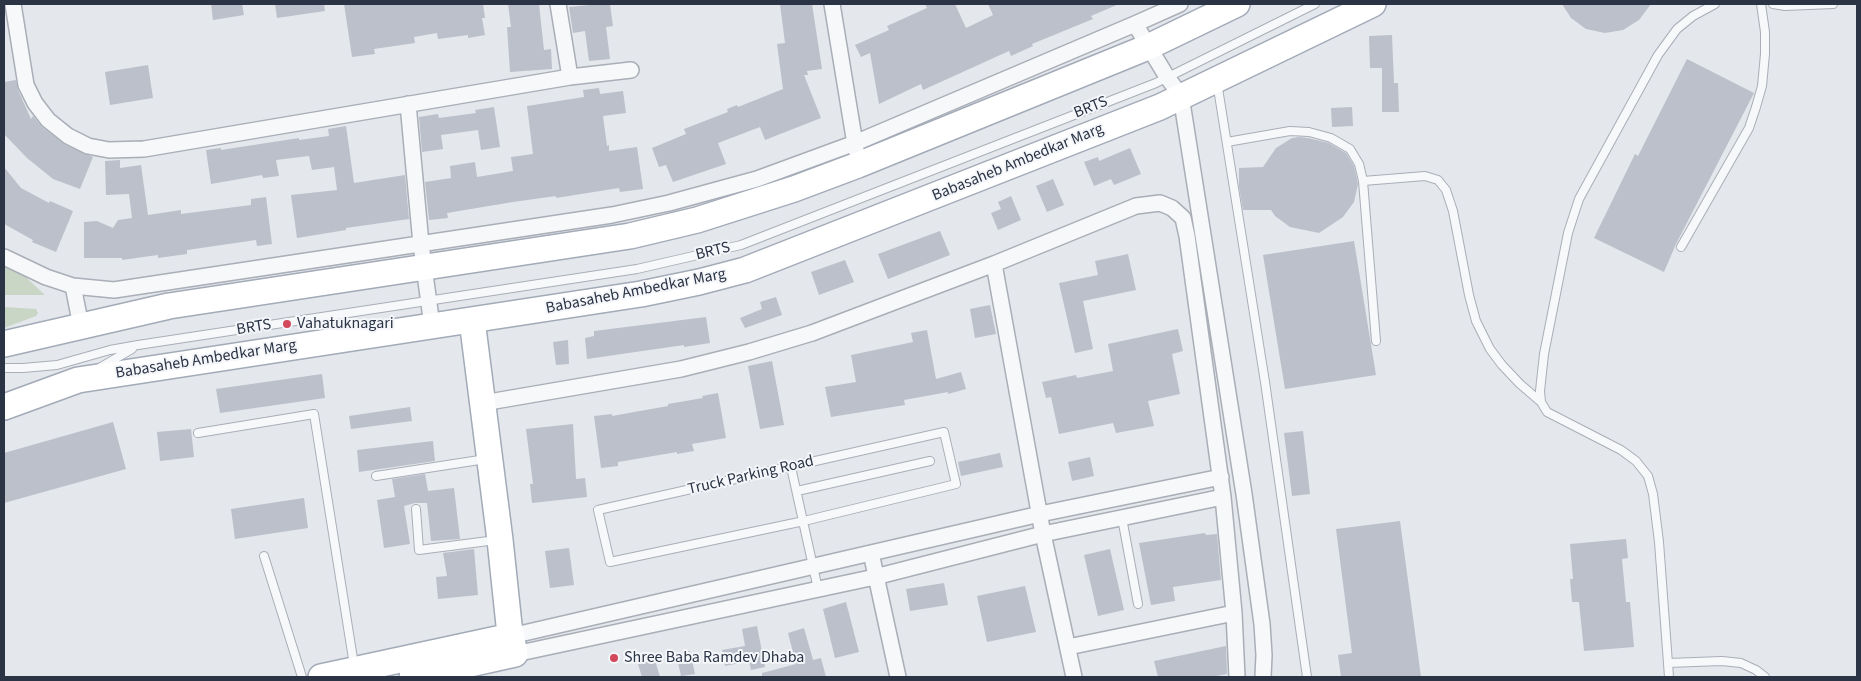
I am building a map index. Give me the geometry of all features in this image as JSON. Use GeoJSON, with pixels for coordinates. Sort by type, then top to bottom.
{"type":"FeatureCollection","features":[{"type":"Feature","properties":{"kind":"main road"},"geometry":{"type":"LineString","coordinates":[[4,344],[169,306],[630,236],[697,220],[749,204],[857,154],[1148,47],[1237,4]]}},
{"type":"Feature","properties":{"kind":"main road","name":"Babasaheb Ambedkar Marg"},"geometry":{"type":"LineString","coordinates":[[4,407],[78,380],[641,294],[745,270],[1151,111],[1174,87],[1217,80],[1373,4]]}},
{"type":"Feature","properties":{"kind":"main road"},"geometry":{"type":"LineString","coordinates":[[321,677],[355,673],[403,672],[513,645],[472,320]]}},
{"type":"Feature","properties":{"kind":"main road"},"geometry":{"type":"LineString","coordinates":[[4,391],[78,380]]}},
{"type":"Feature","properties":{"kind":"street"},"geometry":{"type":"LineString","coordinates":[[13,4],[26,85],[35,103],[48,120],[68,136],[88,146],[110,150],[144,149],[570,76],[631,70]]}},
{"type":"Feature","properties":{"kind":"street"},"geometry":{"type":"LineString","coordinates":[[558,4],[570,76]]}},
{"type":"Feature","properties":{"kind":"street"},"geometry":{"type":"LineString","coordinates":[[832,4],[857,154]]}},
{"type":"Feature","properties":{"kind":"street"},"geometry":{"type":"LineString","coordinates":[[4,257],[46,277],[73,286],[114,290],[612,215],[669,203],[857,154],[1180,4]]}},
{"type":"Feature","properties":{"kind":"street"},"geometry":{"type":"LineString","coordinates":[[1135,24],[1174,87],[1245,504],[1262,624],[1263,677]]}},
{"type":"Feature","properties":{"kind":"street"},"geometry":{"type":"LineString","coordinates":[[408,104],[421,244],[432,326]]}},
{"type":"Feature","properties":{"kind":"street"},"geometry":{"type":"LineString","coordinates":[[483,403],[681,369],[749,352],[812,333],[994,264],[1136,206],[1160,203],[1172,208],[1182,218],[1187,236],[1223,497],[1234,613],[1236,677]]}},
{"type":"Feature","properties":{"kind":"street"},"geometry":{"type":"LineString","coordinates":[[994,264],[1043,534],[1074,677]]}},
{"type":"Feature","properties":{"kind":"street"},"geometry":{"type":"LineString","coordinates":[[73,286],[81,326]]}},
{"type":"Feature","properties":{"kind":"street"},"geometry":{"type":"LineString","coordinates":[[513,645],[813,567],[1040,514],[1220,477]]}},
{"type":"Feature","properties":{"kind":"street"},"geometry":{"type":"LineString","coordinates":[[513,645],[818,589],[875,577],[1043,534],[1223,497]]}},
{"type":"Feature","properties":{"kind":"street"},"geometry":{"type":"LineString","coordinates":[[871,554],[898,677]]}},
{"type":"Feature","properties":{"kind":"street"},"geometry":{"type":"LineString","coordinates":[[1068,647],[1234,613]]}},
{"type":"Feature","properties":{"kind":"lane","name":"BRTS"},"geometry":{"type":"LineString","coordinates":[[78,380],[138,345],[637,269],[741,245],[1174,87],[1314,4]]}},
{"type":"Feature","properties":{"kind":"lane"},"geometry":{"type":"LineString","coordinates":[[1541,402],[1540,391],[1544,354],[1568,233],[1579,200],[1658,55],[1677,29],[1693,16],[1715,4]]}},
{"type":"Feature","properties":{"kind":"lane"},"geometry":{"type":"LineString","coordinates":[[1681,247],[1749,128],[1756,107],[1762,86],[1765,54],[1765,32],[1761,4]]}},
{"type":"Feature","properties":{"kind":"lane"},"geometry":{"type":"LineString","coordinates":[[1773,4],[1785,6],[1833,4]]}},
{"type":"Feature","properties":{"kind":"lane"},"geometry":{"type":"LineString","coordinates":[[1217,80],[1265,382],[1307,677]]}},
{"type":"Feature","properties":{"kind":"lane"},"geometry":{"type":"LineString","coordinates":[[1227,142],[1290,131],[1309,132],[1331,138],[1350,149],[1359,164],[1363,182],[1376,341]]}},
{"type":"Feature","properties":{"kind":"lane"},"geometry":{"type":"LineString","coordinates":[[1363,182],[1425,176],[1438,180],[1446,190],[1453,211],[1469,295],[1476,321],[1490,349],[1502,366],[1541,402],[1547,412],[1621,450],[1636,461],[1648,476],[1654,494],[1669,677]]}},
{"type":"Feature","properties":{"kind":"lane"},"geometry":{"type":"LineString","coordinates":[[4,368],[57,365],[110,350],[138,345]]}},
{"type":"Feature","properties":{"kind":"lane"},"geometry":{"type":"LineString","coordinates":[[198,433],[314,414],[355,673]]}},
{"type":"Feature","properties":{"kind":"lane","name":"Truck Parking Road"},"geometry":{"type":"LineString","coordinates":[[944,432],[956,484],[804,521],[610,562],[598,510],[944,432]]}},
{"type":"Feature","properties":{"kind":"lane"},"geometry":{"type":"LineString","coordinates":[[376,476],[490,459]]}},
{"type":"Feature","properties":{"kind":"lane"},"geometry":{"type":"LineString","coordinates":[[797,491],[930,461]]}},
{"type":"Feature","properties":{"kind":"lane"},"geometry":{"type":"LineString","coordinates":[[791,467],[818,589]]}},
{"type":"Feature","properties":{"kind":"lane"},"geometry":{"type":"LineString","coordinates":[[416,510],[419,550],[500,540]]}},
{"type":"Feature","properties":{"kind":"lane"},"geometry":{"type":"LineString","coordinates":[[1122,518],[1138,604]]}},
{"type":"Feature","properties":{"kind":"lane"},"geometry":{"type":"LineString","coordinates":[[264,556],[302,677]]}},
{"type":"Feature","properties":{"kind":"lane"},"geometry":{"type":"LineString","coordinates":[[1668,663],[1722,661],[1741,663],[1756,670],[1765,677]]}},
{"type":"Feature","properties":{"kind":"green space"},"geometry":{"type":"Polygon","coordinates":[[[4,257],[45,295],[4,295],[4,257]]]}},
{"type":"Feature","properties":{"kind":"green space"},"geometry":{"type":"Polygon","coordinates":[[[4,307],[36,309],[38,313],[36,316],[4,328],[4,307]]]}},
{"type":"Feature","properties":{"kind":"building"},"geometry":{"type":"Polygon","coordinates":[[[211,4],[242,4],[244,15],[213,20],[211,4]]]}},
{"type":"Feature","properties":{"kind":"building"},"geometry":{"type":"Polygon","coordinates":[[[275,4],[324,4],[325,11],[277,18],[275,4]]]}},
{"type":"Feature","properties":{"kind":"building"},"geometry":{"type":"Polygon","coordinates":[[[344,4],[483,4],[485,18],[482,18],[485,35],[468,38],[468,35],[438,39],[437,33],[414,37],[415,43],[374,49],[375,54],[352,57],[344,4]]]}},
{"type":"Feature","properties":{"kind":"building"},"geometry":{"type":"Polygon","coordinates":[[[508,4],[539,4],[544,50],[551,49],[552,69],[510,72],[507,27],[511,27],[508,4]]]}},
{"type":"Feature","properties":{"kind":"building"},"geometry":{"type":"Polygon","coordinates":[[[610,4],[613,26],[606,27],[610,59],[589,61],[585,31],[573,33],[569,7],[610,4]]]}},
{"type":"Feature","properties":{"kind":"building"},"geometry":{"type":"Polygon","coordinates":[[[780,4],[812,4],[822,69],[807,71],[808,75],[804,75],[821,118],[765,140],[760,127],[718,143],[726,164],[673,182],[666,165],[659,167],[652,148],[686,134],[684,129],[728,112],[727,109],[737,105],[738,107],[783,89],[777,44],[785,43],[780,4]]]}},
{"type":"Feature","properties":{"kind":"building"},"geometry":{"type":"Polygon","coordinates":[[[925,4],[955,4],[966,28],[993,15],[988,4],[1119,4],[1091,16],[1093,19],[1032,44],[1033,46],[1011,56],[1009,51],[923,90],[921,84],[879,104],[870,53],[861,57],[855,45],[889,30],[887,26],[927,8],[925,4]]]}},
{"type":"Feature","properties":{"kind":"building"},"geometry":{"type":"Polygon","coordinates":[[[1562,4],[1651,4],[1639,20],[1623,30],[1605,33],[1586,29],[1571,18],[1562,4]]]}},
{"type":"Feature","properties":{"kind":"building"},"geometry":{"type":"Polygon","coordinates":[[[1392,35],[1394,83],[1398,83],[1399,112],[1382,112],[1382,68],[1370,68],[1369,36],[1392,35]]]}},
{"type":"Feature","properties":{"kind":"building"},"geometry":{"type":"Polygon","coordinates":[[[1687,59],[1754,93],[1676,244],[1664,272],[1594,238],[1635,154],[1638,156],[1687,59]]]}},
{"type":"Feature","properties":{"kind":"building"},"geometry":{"type":"Polygon","coordinates":[[[148,65],[153,98],[110,105],[105,72],[148,65]]]}},
{"type":"Feature","properties":{"kind":"building"},"geometry":{"type":"Polygon","coordinates":[[[16,80],[18,90],[31,119],[33,116],[42,127],[64,144],[93,157],[80,189],[53,179],[27,158],[4,134],[4,82],[16,80]]]}},
{"type":"Feature","properties":{"kind":"building"},"geometry":{"type":"Polygon","coordinates":[[[599,88],[600,94],[623,91],[626,113],[603,116],[607,146],[609,145],[609,151],[637,147],[643,189],[620,192],[619,188],[556,198],[556,196],[513,202],[447,213],[448,218],[429,220],[425,182],[451,178],[450,166],[475,162],[477,177],[513,171],[511,157],[533,154],[527,106],[584,97],[583,90],[599,88]]]}},
{"type":"Feature","properties":{"kind":"building"},"geometry":{"type":"Polygon","coordinates":[[[494,107],[500,147],[481,150],[478,130],[441,135],[443,149],[422,152],[419,117],[438,114],[439,118],[476,113],[475,110],[494,107]]]}},
{"type":"Feature","properties":{"kind":"building"},"geometry":{"type":"Polygon","coordinates":[[[1352,107],[1353,126],[1332,127],[1331,108],[1352,107]]]}},
{"type":"Feature","properties":{"kind":"building"},"geometry":{"type":"Polygon","coordinates":[[[346,126],[354,183],[405,175],[409,219],[346,228],[346,230],[297,238],[291,195],[337,190],[334,167],[312,170],[309,156],[276,160],[279,176],[263,178],[262,175],[211,184],[206,150],[221,148],[221,150],[299,138],[299,140],[329,136],[328,129],[346,126]]]}},
{"type":"Feature","properties":{"kind":"building"},"geometry":{"type":"Polygon","coordinates":[[[1299,137],[1329,143],[1346,153],[1354,166],[1357,179],[1358,184],[1354,202],[1343,217],[1319,233],[1290,227],[1275,216],[1271,210],[1243,210],[1239,187],[1239,168],[1263,167],[1276,148],[1292,138],[1299,137]]]}},
{"type":"Feature","properties":{"kind":"building"},"geometry":{"type":"Polygon","coordinates":[[[1130,148],[1141,174],[1114,185],[1111,179],[1094,186],[1084,162],[1098,157],[1099,161],[1130,148]]]}},
{"type":"Feature","properties":{"kind":"building"},"geometry":{"type":"Polygon","coordinates":[[[120,160],[120,168],[141,165],[148,215],[181,210],[181,214],[251,205],[251,199],[266,197],[272,244],[257,246],[256,240],[187,250],[187,254],[158,258],[158,255],[122,260],[122,258],[84,258],[84,222],[97,221],[113,228],[118,220],[132,218],[129,194],[106,195],[105,161],[120,160]]]}},
{"type":"Feature","properties":{"kind":"building"},"geometry":{"type":"Polygon","coordinates":[[[4,167],[21,188],[49,203],[50,201],[73,211],[56,252],[32,242],[33,240],[4,224],[4,167]]]}},
{"type":"Feature","properties":{"kind":"building"},"geometry":{"type":"Polygon","coordinates":[[[1053,179],[1064,205],[1047,212],[1036,186],[1053,179]]]}},
{"type":"Feature","properties":{"kind":"building"},"geometry":{"type":"Polygon","coordinates":[[[1011,196],[1021,220],[998,230],[991,213],[1001,209],[998,202],[1011,196]]]}},
{"type":"Feature","properties":{"kind":"building"},"geometry":{"type":"Polygon","coordinates":[[[940,231],[950,255],[888,279],[878,254],[940,231]]]}},
{"type":"Feature","properties":{"kind":"building"},"geometry":{"type":"Polygon","coordinates":[[[1354,241],[1376,375],[1285,389],[1263,255],[1354,241]]]}},
{"type":"Feature","properties":{"kind":"building"},"geometry":{"type":"Polygon","coordinates":[[[1128,254],[1136,290],[1083,301],[1093,349],[1075,353],[1059,283],[1098,275],[1095,261],[1128,254]]]}},
{"type":"Feature","properties":{"kind":"building"},"geometry":{"type":"Polygon","coordinates":[[[845,260],[854,282],[819,295],[811,272],[845,260]]]}},
{"type":"Feature","properties":{"kind":"building"},"geometry":{"type":"Polygon","coordinates":[[[776,297],[782,315],[745,328],[740,318],[762,309],[760,302],[776,297]]]}},
{"type":"Feature","properties":{"kind":"building"},"geometry":{"type":"Polygon","coordinates":[[[990,305],[996,334],[975,338],[970,309],[990,305]]]}},
{"type":"Feature","properties":{"kind":"building"},"geometry":{"type":"Polygon","coordinates":[[[706,317],[710,343],[587,359],[585,338],[594,336],[594,331],[706,317]]]}},
{"type":"Feature","properties":{"kind":"building"},"geometry":{"type":"Polygon","coordinates":[[[1178,329],[1183,351],[1172,354],[1180,394],[1148,401],[1154,426],[1116,433],[1113,423],[1059,434],[1051,397],[1046,398],[1042,382],[1076,375],[1077,378],[1113,371],[1108,344],[1178,329]]]}},
{"type":"Feature","properties":{"kind":"building"},"geometry":{"type":"Polygon","coordinates":[[[927,330],[936,379],[961,372],[966,389],[948,394],[948,392],[904,400],[905,405],[831,417],[825,387],[856,382],[851,355],[913,342],[911,333],[927,330]]]}},
{"type":"Feature","properties":{"kind":"building"},"geometry":{"type":"Polygon","coordinates":[[[568,340],[569,364],[556,365],[553,342],[568,340]]]}},
{"type":"Feature","properties":{"kind":"building"},"geometry":{"type":"Polygon","coordinates":[[[772,361],[784,425],[760,429],[748,366],[772,361]]]}},
{"type":"Feature","properties":{"kind":"building"},"geometry":{"type":"Polygon","coordinates":[[[322,374],[325,398],[220,413],[216,389],[322,374]]]}},
{"type":"Feature","properties":{"kind":"building"},"geometry":{"type":"Polygon","coordinates":[[[718,393],[726,438],[692,444],[694,451],[618,462],[618,466],[601,468],[594,416],[612,414],[612,416],[668,406],[668,404],[703,398],[702,396],[718,393]]]}},
{"type":"Feature","properties":{"kind":"building"},"geometry":{"type":"Polygon","coordinates":[[[410,407],[412,421],[351,429],[349,416],[410,407]]]}},
{"type":"Feature","properties":{"kind":"building"},"geometry":{"type":"Polygon","coordinates":[[[113,422],[126,469],[4,503],[4,453],[113,422]]]}},
{"type":"Feature","properties":{"kind":"building"},"geometry":{"type":"Polygon","coordinates":[[[573,424],[576,479],[585,478],[587,497],[532,503],[530,484],[533,484],[526,429],[573,424]]]}},
{"type":"Feature","properties":{"kind":"building"},"geometry":{"type":"Polygon","coordinates":[[[191,429],[194,457],[160,461],[157,432],[191,429]]]}},
{"type":"Feature","properties":{"kind":"building"},"geometry":{"type":"Polygon","coordinates":[[[1303,431],[1310,494],[1292,496],[1284,433],[1303,431]]]}},
{"type":"Feature","properties":{"kind":"building"},"geometry":{"type":"Polygon","coordinates":[[[433,441],[435,461],[359,472],[357,450],[433,441]]]}},
{"type":"Feature","properties":{"kind":"building"},"geometry":{"type":"Polygon","coordinates":[[[1000,453],[1003,467],[961,476],[958,462],[1000,453]]]}},
{"type":"Feature","properties":{"kind":"building"},"geometry":{"type":"Polygon","coordinates":[[[1090,457],[1094,476],[1072,481],[1068,462],[1090,457]]]}},
{"type":"Feature","properties":{"kind":"building"},"geometry":{"type":"Polygon","coordinates":[[[425,474],[428,491],[454,488],[460,539],[431,541],[427,503],[415,503],[404,506],[410,544],[384,548],[377,500],[395,497],[392,479],[425,474]]]}},
{"type":"Feature","properties":{"kind":"building"},"geometry":{"type":"Polygon","coordinates":[[[304,498],[308,528],[235,539],[231,509],[304,498]]]}},
{"type":"Feature","properties":{"kind":"building"},"geometry":{"type":"Polygon","coordinates":[[[1400,521],[1421,677],[1341,677],[1338,655],[1352,653],[1336,529],[1400,521]]]}},
{"type":"Feature","properties":{"kind":"building"},"geometry":{"type":"Polygon","coordinates":[[[1205,533],[1206,535],[1217,534],[1221,580],[1173,587],[1175,601],[1151,605],[1139,543],[1205,533]]]}},
{"type":"Feature","properties":{"kind":"building"},"geometry":{"type":"Polygon","coordinates":[[[1626,539],[1628,558],[1622,559],[1626,602],[1630,602],[1634,647],[1584,651],[1579,602],[1572,602],[1570,579],[1573,579],[1570,544],[1626,539]]]}},
{"type":"Feature","properties":{"kind":"building"},"geometry":{"type":"Polygon","coordinates":[[[569,548],[574,585],[550,588],[545,551],[569,548]]]}},
{"type":"Feature","properties":{"kind":"building"},"geometry":{"type":"Polygon","coordinates":[[[474,549],[478,595],[438,599],[436,577],[447,576],[443,553],[474,549]]]}},
{"type":"Feature","properties":{"kind":"building"},"geometry":{"type":"Polygon","coordinates":[[[1110,549],[1124,610],[1098,616],[1084,555],[1110,549]]]}},
{"type":"Feature","properties":{"kind":"building"},"geometry":{"type":"Polygon","coordinates":[[[944,583],[948,605],[910,611],[906,589],[944,583]]]}},
{"type":"Feature","properties":{"kind":"building"},"geometry":{"type":"Polygon","coordinates":[[[1025,586],[1036,632],[987,642],[977,596],[1025,586]]]}},
{"type":"Feature","properties":{"kind":"building"},"geometry":{"type":"Polygon","coordinates":[[[846,602],[859,652],[835,658],[823,609],[846,602]]]}},
{"type":"Feature","properties":{"kind":"building"},"geometry":{"type":"Polygon","coordinates":[[[757,626],[765,667],[751,670],[749,661],[725,666],[722,650],[745,646],[742,629],[757,626]]]}},
{"type":"Feature","properties":{"kind":"building"},"geometry":{"type":"Polygon","coordinates":[[[804,628],[813,660],[821,658],[826,677],[762,677],[762,673],[796,664],[788,633],[804,628]]]}},
{"type":"Feature","properties":{"kind":"building"},"geometry":{"type":"Polygon","coordinates":[[[1226,646],[1227,674],[1211,677],[1158,677],[1154,661],[1226,646]]]}},
{"type":"Feature","properties":{"kind":"building"},"geometry":{"type":"Polygon","coordinates":[[[690,651],[695,674],[681,676],[676,654],[690,651]]]}},
{"type":"Feature","properties":{"kind":"building"},"geometry":{"type":"Polygon","coordinates":[[[655,660],[660,677],[642,677],[638,664],[655,660]]]}},
{"type":"Feature","properties":{"kind":"place","name":"Vahatuknagari"},"geometry":{"type":"Point","coordinates":[287,324]}},
{"type":"Feature","properties":{"kind":"place","name":"Shree Baba Ramdev Dhaba"},"geometry":{"type":"Point","coordinates":[614,658]}}]}
